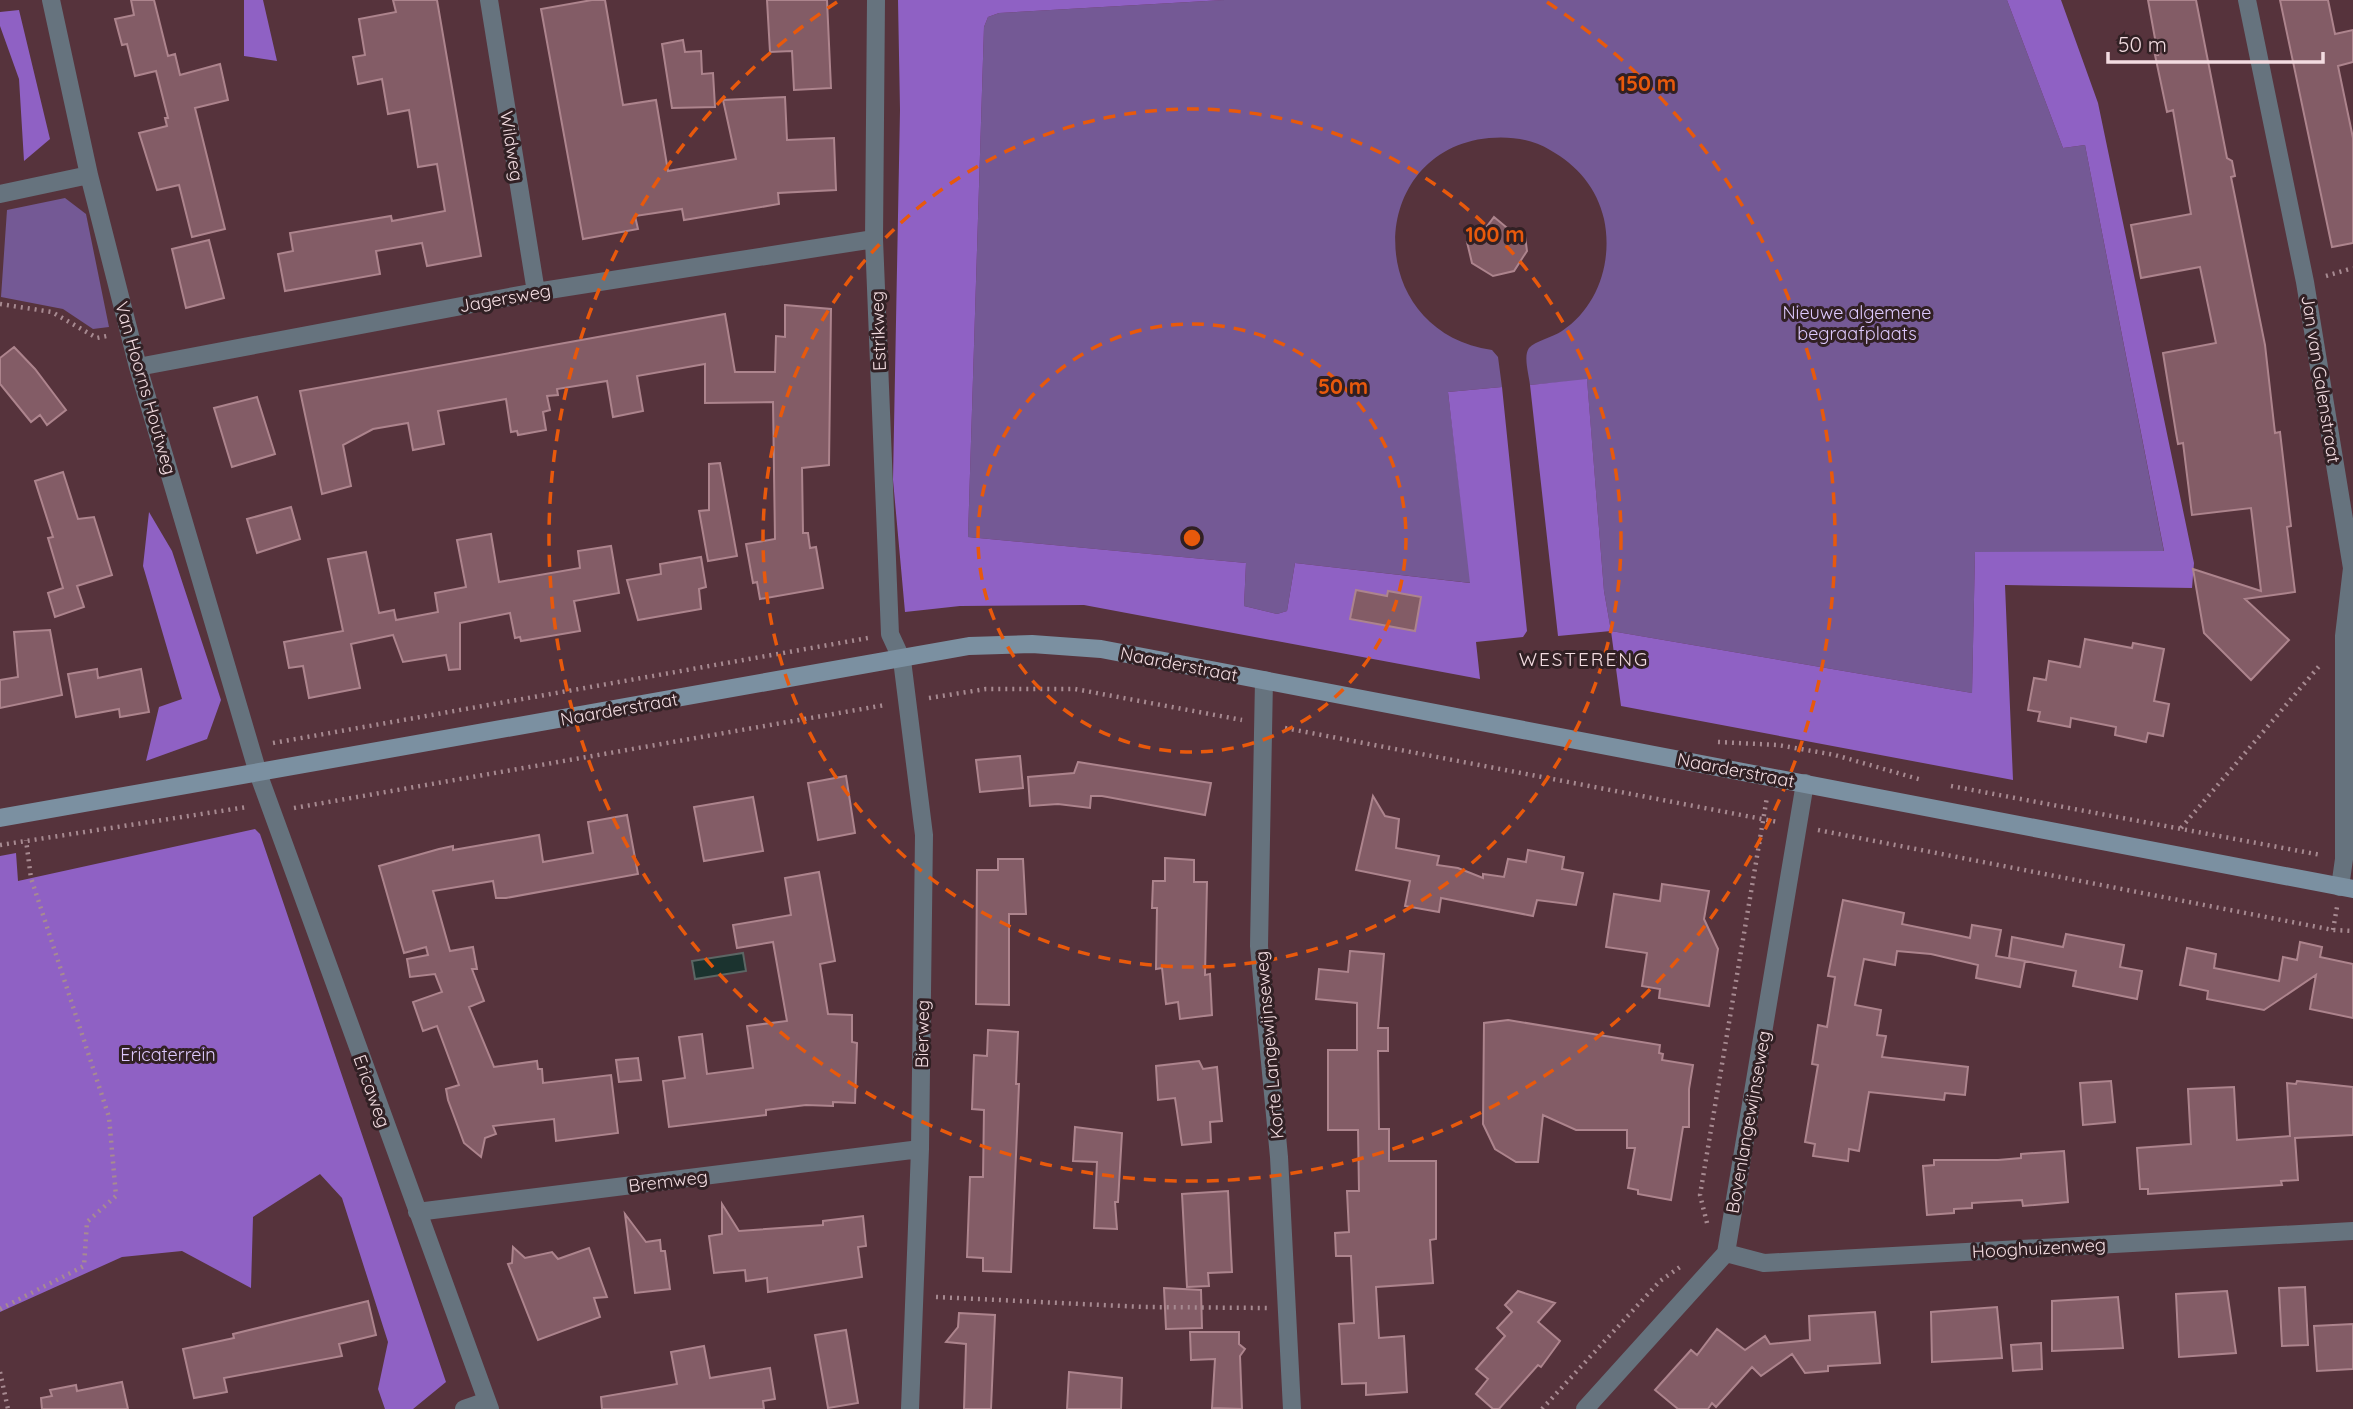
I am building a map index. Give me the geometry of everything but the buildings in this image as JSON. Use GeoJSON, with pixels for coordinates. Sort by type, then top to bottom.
{"type":"FeatureCollection","features":[{"type":"Feature","properties":{"kind":"street","name":"Van Hoorns Houtweg"},"geometry":{"type":"LineString","coordinates":[[51,0],[89,175],[138,367],[258,772]]}},
{"type":"Feature","properties":{"kind":"street","name":"Wildweg"},"geometry":{"type":"LineString","coordinates":[[489,0],[536,292]]}},
{"type":"Feature","properties":{"kind":"street","name":"Estrikweg"},"geometry":{"type":"LineString","coordinates":[[876,0],[874,239],[890,634],[902,660]]}},
{"type":"Feature","properties":{"kind":"street","name":"Jan van Galenstraat"},"geometry":{"type":"LineString","coordinates":[[2247,0],[2305,282],[2353,568],[2344,636],[2346,888]]}},
{"type":"Feature","properties":{"kind":"street"},"geometry":{"type":"LineString","coordinates":[[0,194],[89,175]]}},
{"type":"Feature","properties":{"kind":"street","name":"Jagersweg"},"geometry":{"type":"LineString","coordinates":[[138,367],[536,292],[874,239]]}},
{"type":"Feature","properties":{"kind":"street","name":"Naarderstraat"},"geometry":{"type":"LineString","coordinates":[[0,818],[969,646],[1032,644],[1101,649],[2346,888]]}},
{"type":"Feature","properties":{"kind":"street","name":"Bierweg"},"geometry":{"type":"LineString","coordinates":[[902,660],[924,835],[920,1149],[910,1409]]}},
{"type":"Feature","properties":{"kind":"street","name":"Korte Langewijnseweg"},"geometry":{"type":"LineString","coordinates":[[1264,680],[1259,946],[1279,1157],[1292,1409]]}},
{"type":"Feature","properties":{"kind":"street","name":"Ericaweg"},"geometry":{"type":"LineString","coordinates":[[258,772],[489,1405]]}},
{"type":"Feature","properties":{"kind":"street","name":"Bovenlangewijnseweg"},"geometry":{"type":"LineString","coordinates":[[1726,1254],[1805,783]]}},
{"type":"Feature","properties":{"kind":"street","name":"Bremweg"},"geometry":{"type":"LineString","coordinates":[[417,1212],[920,1149]]}},
{"type":"Feature","properties":{"kind":"street","name":"Hooghuizenweg"},"geometry":{"type":"LineString","coordinates":[[1726,1254],[1764,1263],[2353,1231]]}},
{"type":"Feature","properties":{"kind":"street"},"geometry":{"type":"LineString","coordinates":[[1586,1409],[1726,1254]]}},
{"type":"Feature","properties":{"kind":"street"},"geometry":{"type":"LineString","coordinates":[[464,1409],[489,1405]]}},
{"type":"Feature","properties":{"kind":"path"},"geometry":{"type":"LineString","coordinates":[[0,304],[51,312],[97,338],[129,332]]}},
{"type":"Feature","properties":{"kind":"path","name":"Naarderstraat"},"geometry":{"type":"LineString","coordinates":[[252,747],[890,634]]}},
{"type":"Feature","properties":{"kind":"path"},"geometry":{"type":"LineString","coordinates":[[2181,828],[2344,636]]}},
{"type":"Feature","properties":{"kind":"path"},"geometry":{"type":"LineString","coordinates":[[0,845],[250,807],[294,808],[986,689],[1075,689],[2333,930],[2353,931]]}},
{"type":"Feature","properties":{"kind":"path","name":"Naarderstraat"},"geometry":{"type":"LineString","coordinates":[[1716,741],[1778,745],[1835,755],[1924,781]]}},
{"type":"Feature","properties":{"kind":"path"},"geometry":{"type":"LineString","coordinates":[[1706,1230],[1700,1195],[1762,819],[1778,745]]}},
{"type":"Feature","properties":{"kind":"path"},"geometry":{"type":"LineString","coordinates":[[1937,783],[2344,859]]}},
{"type":"Feature","properties":{"kind":"path"},"geometry":{"type":"LineString","coordinates":[[0,1309],[84,1266],[87,1222],[116,1196],[109,1118],[31,878],[26,840]]}},
{"type":"Feature","properties":{"kind":"path"},"geometry":{"type":"LineString","coordinates":[[1542,1409],[1660,1281],[1687,1262]]}},
{"type":"Feature","properties":{"kind":"path"},"geometry":{"type":"LineString","coordinates":[[916,1296],[1144,1307],[1285,1308]]}},
{"type":"Feature","properties":{"kind":"path"},"geometry":{"type":"LineString","coordinates":[[0,1373],[8,1409]]}},
{"type":"Feature","properties":{"kind":"green space"},"geometry":{"type":"Polygon","coordinates":[[[244,0],[263,0],[277,61],[244,56],[244,0]]]}},
{"type":"Feature","properties":{"kind":"green space"},"geometry":{"type":"Polygon","coordinates":[[[898,0],[1224,0],[999,13],[988,17],[984,27],[968,537],[1246,563],[1244,606],[1277,614],[1287,611],[1295,563],[1470,583],[1448,392],[1502,387],[1527,631],[1523,637],[1476,642],[1480,679],[1084,605],[960,606],[905,612],[893,480],[900,110],[898,0]]]}},
{"type":"Feature","properties":{"kind":"green space","name":"Nieuwe algemene begraafplaats"},"geometry":{"type":"Polygon","coordinates":[[[1224,0],[2007,0],[2063,148],[2085,145],[2164,552],[1975,552],[1972,693],[1611,631],[1604,591],[1587,380],[1530,385],[1526,361],[1529,348],[1575,321],[1593,296],[1604,267],[1604,219],[1591,188],[1569,163],[1536,143],[1505,137],[1489,138],[1448,150],[1419,174],[1401,205],[1395,241],[1401,278],[1419,311],[1449,336],[1492,350],[1498,357],[1502,387],[1448,392],[1471,583],[1295,563],[1287,611],[1277,614],[1244,606],[1246,563],[968,537],[984,27],[988,17],[999,13],[1224,0]]]}},
{"type":"Feature","properties":{"kind":"green space"},"geometry":{"type":"Polygon","coordinates":[[[2007,0],[2061,0],[2098,103],[2194,563],[2192,588],[2005,585],[2013,780],[1621,706],[1611,631],[1972,693],[1975,552],[2164,551],[2085,145],[2063,148],[2007,0]]]}},
{"type":"Feature","properties":{"kind":"green space"},"geometry":{"type":"Polygon","coordinates":[[[19,10],[50,139],[24,161],[19,79],[0,26],[0,12],[19,10]]]}},
{"type":"Feature","properties":{"kind":"green space"},"geometry":{"type":"Polygon","coordinates":[[[65,198],[86,214],[109,327],[93,329],[63,309],[1,297],[7,210],[65,198]]]}},
{"type":"Feature","properties":{"kind":"green space"},"geometry":{"type":"Polygon","coordinates":[[[1587,379],[1604,591],[1611,631],[1558,636],[1530,385],[1587,379]]]}},
{"type":"Feature","properties":{"kind":"green space"},"geometry":{"type":"Polygon","coordinates":[[[149,512],[172,551],[221,700],[207,739],[146,761],[159,707],[182,699],[143,566],[149,512]]]}},
{"type":"Feature","properties":{"kind":"green space","name":"Ericaterrein"},"geometry":{"type":"Polygon","coordinates":[[[255,829],[260,834],[446,1382],[413,1409],[385,1409],[378,1389],[388,1342],[342,1198],[320,1174],[253,1217],[251,1288],[182,1251],[122,1257],[0,1312],[0,856],[16,853],[18,881],[255,829]]]}},
{"type":"Feature","properties":{"kind":"shaded area"},"geometry":{"type":"Polygon","coordinates":[[[743,953],[746,971],[695,979],[692,961],[743,953]]]}},
{"type":"Feature","properties":{"kind":"district","name":"WESTERENG"},"geometry":{"type":"Point","coordinates":[1584,659]}}]}
